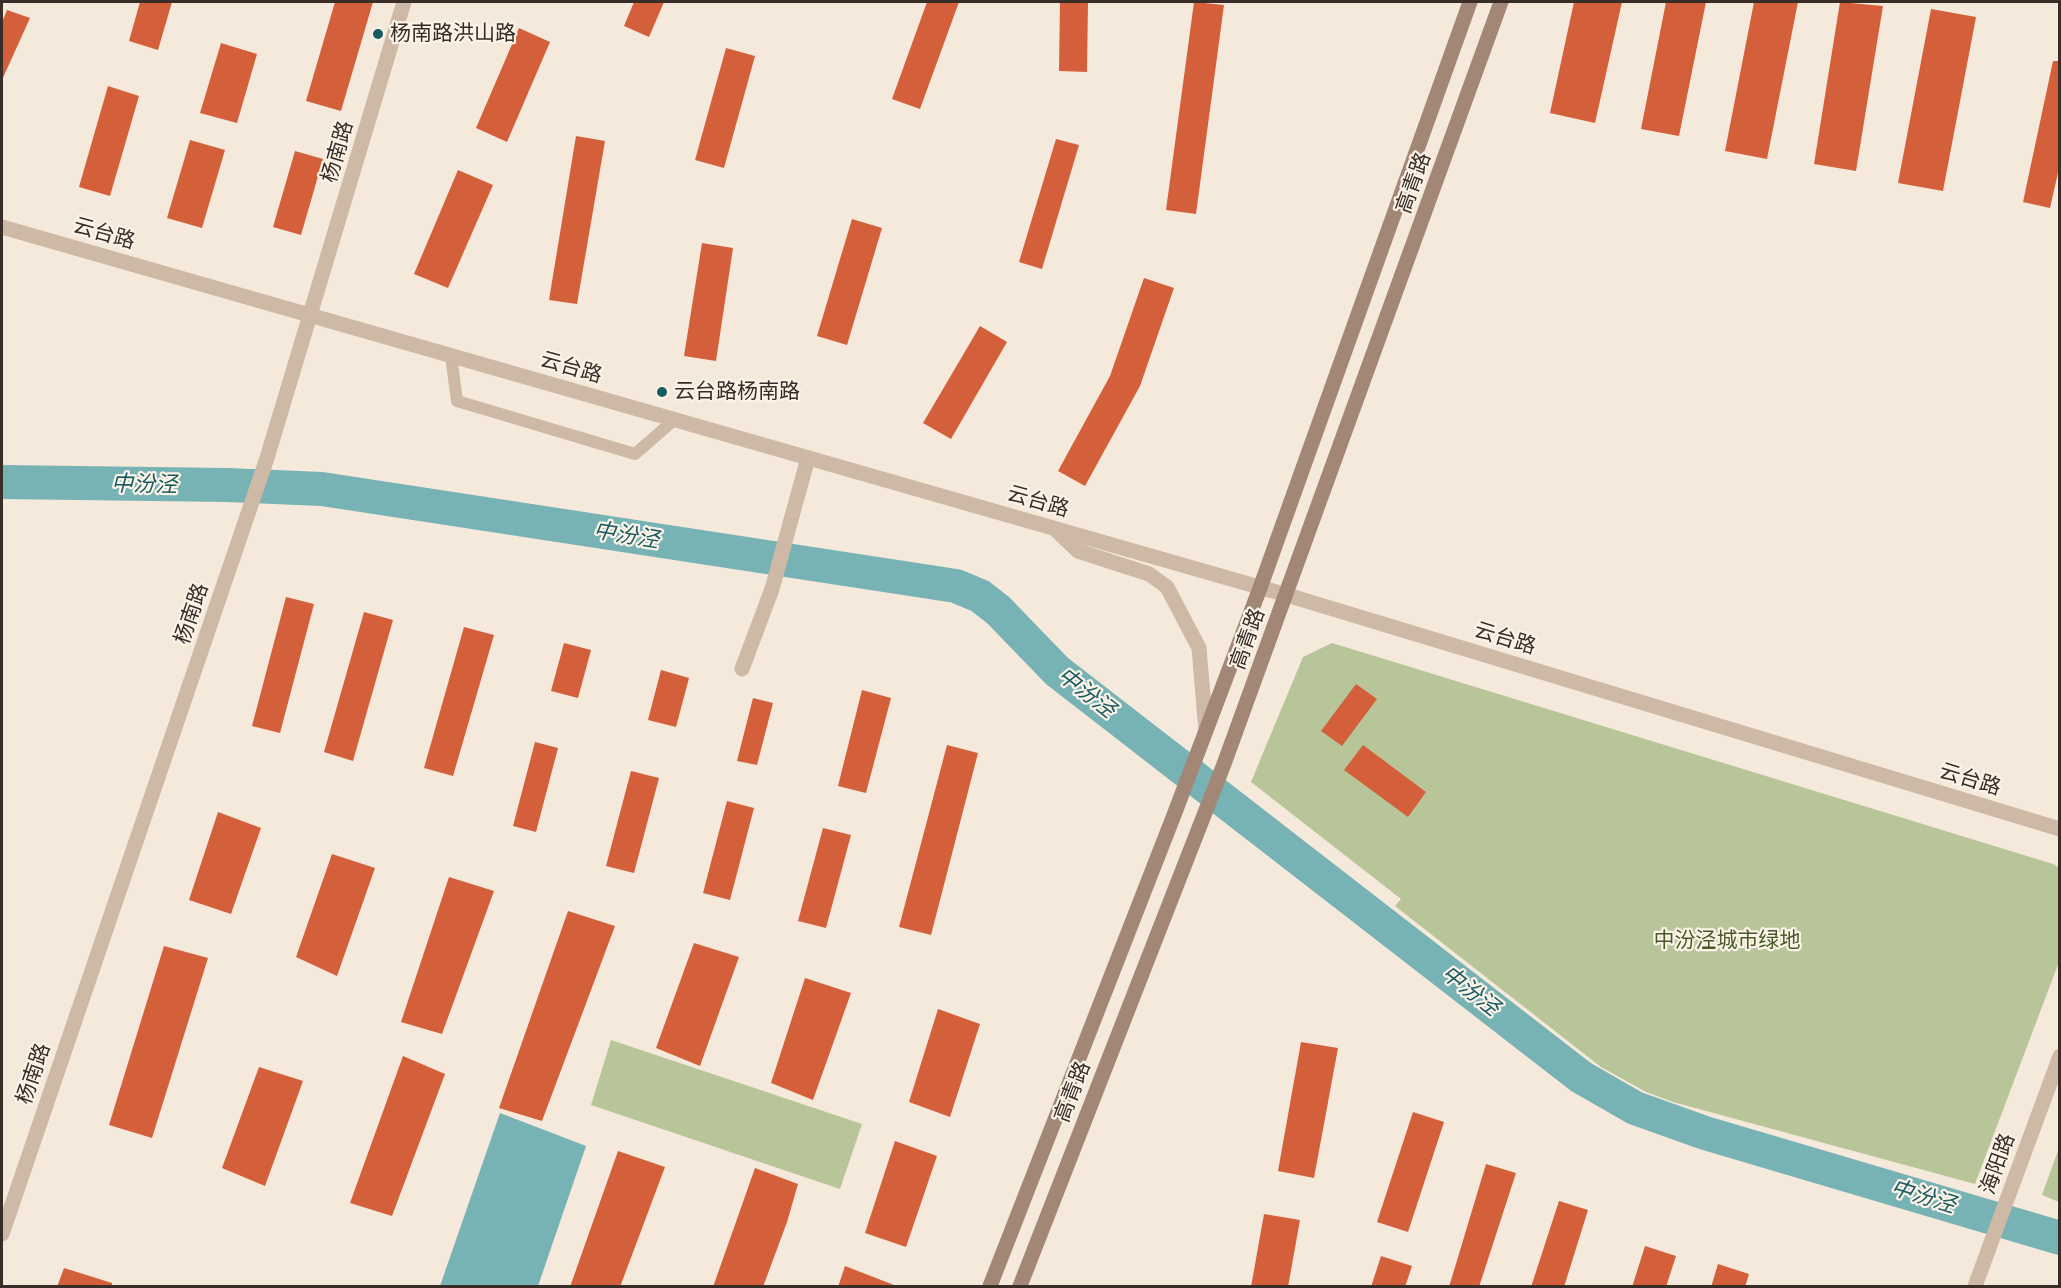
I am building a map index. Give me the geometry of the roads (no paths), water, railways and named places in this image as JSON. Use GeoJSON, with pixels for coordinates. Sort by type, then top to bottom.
{"type":"FeatureCollection","features":[{"type":"Feature","properties":{"kind":"main road","name":"高青路"},"geometry":{"type":"LineString","coordinates":[[990,1287],[1260,588],[1470,2]]}},
{"type":"Feature","properties":{"kind":"main road","name":"高青路"},"geometry":{"type":"LineString","coordinates":[[1020,1287],[1287,596],[1501,2]]}},
{"type":"Feature","properties":{"kind":"street","name":"杨南路"},"geometry":{"type":"LineString","coordinates":[[2,1234],[267,458],[312,316],[404,2]]}},
{"type":"Feature","properties":{"kind":"street","name":"云台路"},"geometry":{"type":"LineString","coordinates":[[2,227],[1260,588],[2060,829]]}},
{"type":"Feature","properties":{"kind":"street"},"geometry":{"type":"LineString","coordinates":[[742,669],[772,589],[808,458]]}},
{"type":"Feature","properties":{"kind":"street"},"geometry":{"type":"LineString","coordinates":[[1054,529],[1078,552],[1149,574],[1167,587],[1199,648],[1206,731]]}},
{"type":"Feature","properties":{"kind":"street","name":"海阳路"},"geometry":{"type":"LineString","coordinates":[[1975,1287],[2060,1056]]}},
{"type":"Feature","properties":{"kind":"lane"},"geometry":{"type":"LineString","coordinates":[[451,356],[457,401],[635,454],[674,420]]}},
{"type":"Feature","properties":{"kind":"water"},"geometry":{"type":"Polygon","coordinates":[[[500,1113],[586,1146],[538,1286],[440,1286],[500,1113]]]}},
{"type":"Feature","properties":{"kind":"waterway","name":"中汾泾"},"geometry":{"type":"LineString","coordinates":[[2,482],[227,485],[322,489],[956,586],[980,596],[998,610],[1057,671],[1581,1077],[1635,1108],[1705,1133],[2060,1238]]}},
{"type":"Feature","properties":{"kind":"place","name":"杨南路洪山路"},"geometry":{"type":"Point","coordinates":[378,34]}},
{"type":"Feature","properties":{"kind":"place","name":"云台路杨南路"},"geometry":{"type":"Point","coordinates":[662,392]}},
{"type":"Feature","properties":{"kind":"park label","name":"中汾泾城市绿地"},"geometry":{"type":"Point","coordinates":[1727,941]}}]}
